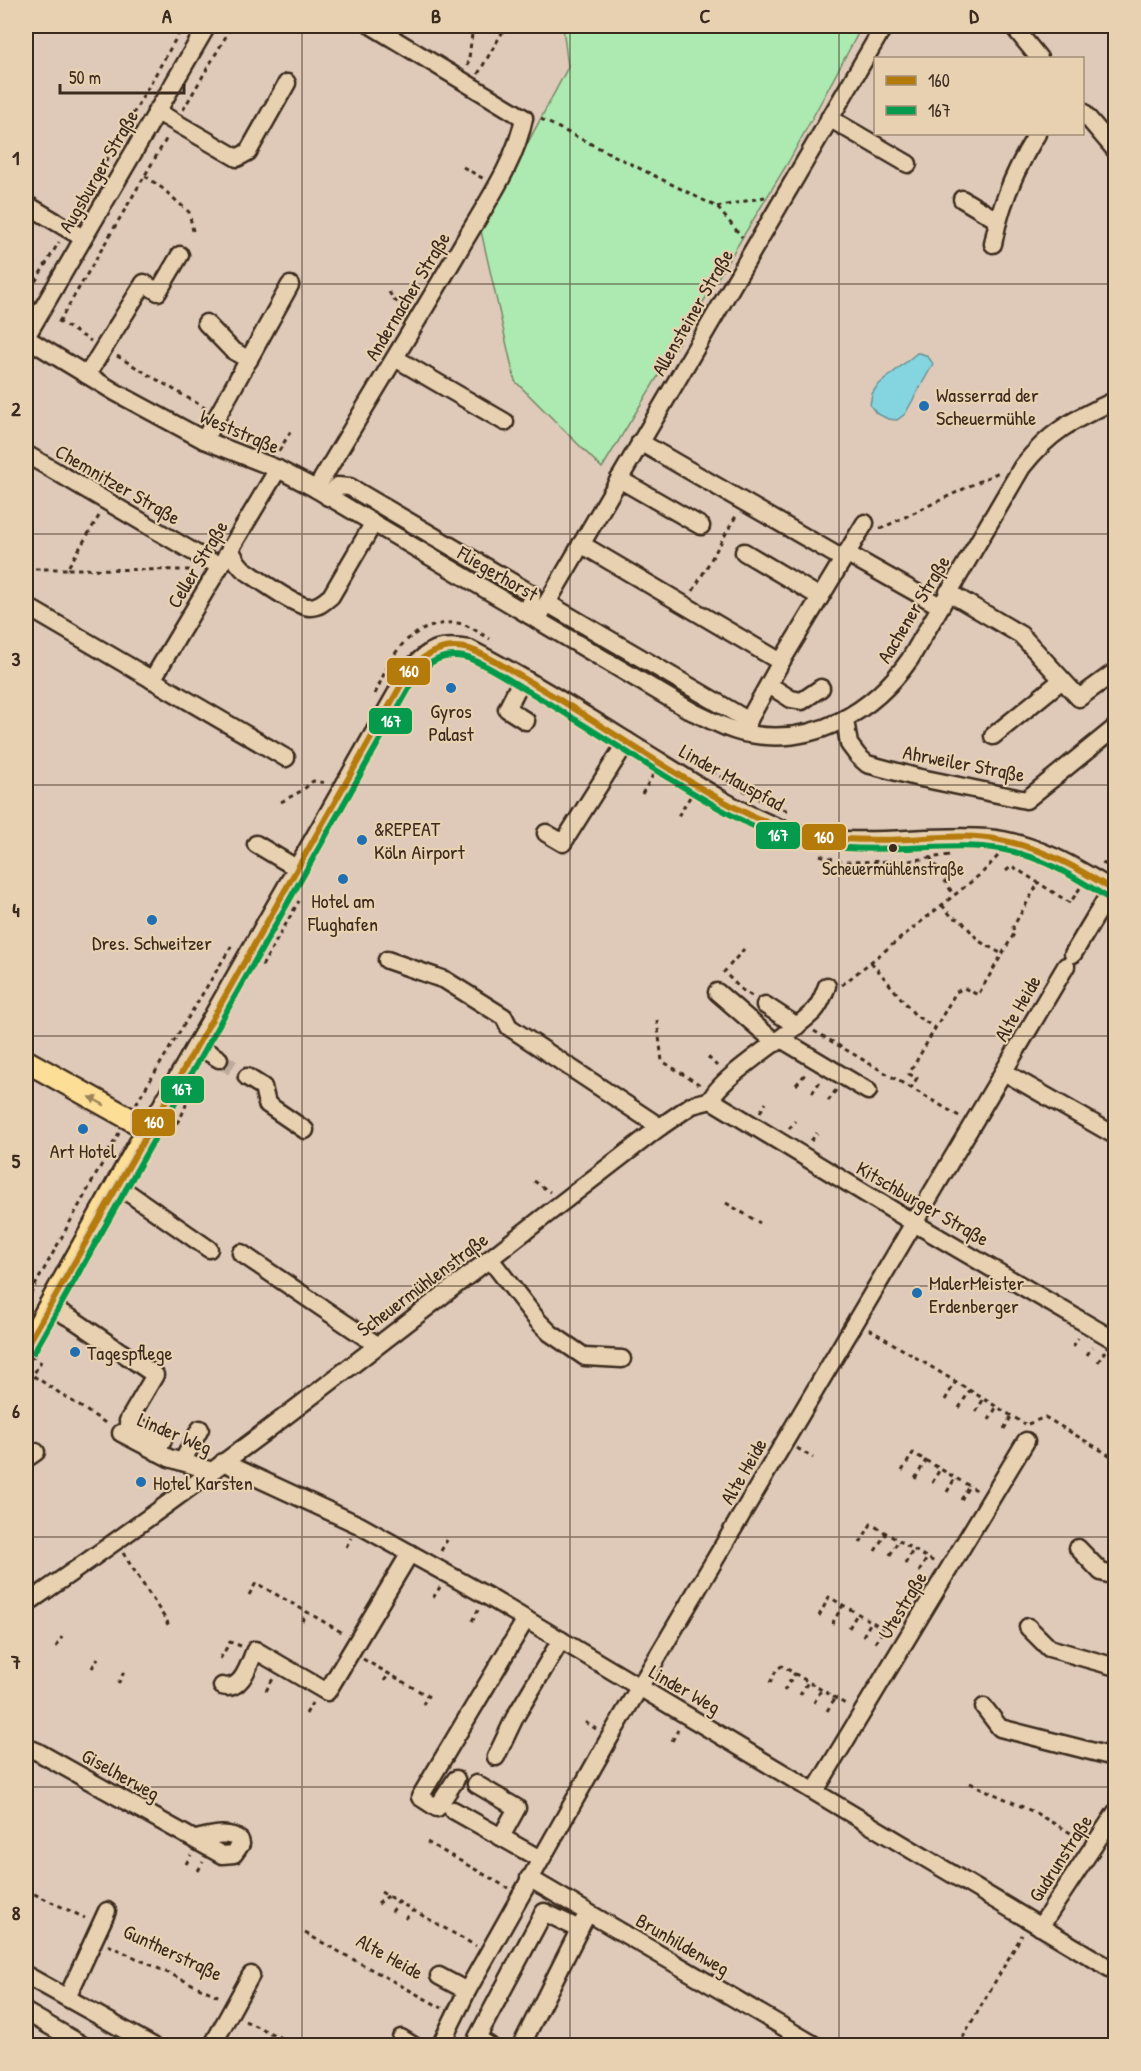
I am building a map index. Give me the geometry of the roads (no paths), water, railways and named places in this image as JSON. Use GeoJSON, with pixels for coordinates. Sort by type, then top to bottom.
{"type":"FeatureCollection","features":[{"type":"Feature","properties":{"kind":"main road"},"geometry":{"type":"LineString","coordinates":[[26,1060],[128,1118],[155,1137],[117,1185],[49,1306],[35,1352]]}},
{"type":"Feature","properties":{"kind":"street","name":"Augsburger Straße"},"geometry":{"type":"LineString","coordinates":[[26,338],[207,26]]}},
{"type":"Feature","properties":{"kind":"street","name":"Andernacher Straße"},"geometry":{"type":"LineString","coordinates":[[322,493],[395,358],[496,186],[515,150],[524,118],[372,26]]}},
{"type":"Feature","properties":{"kind":"street","name":"Allensteiner Straße"},"geometry":{"type":"LineString","coordinates":[[533,617],[547,603],[884,26]]}},
{"type":"Feature","properties":{"kind":"street"},"geometry":{"type":"LineString","coordinates":[[1013,26],[1038,57]]}},
{"type":"Feature","properties":{"kind":"street"},"geometry":{"type":"LineString","coordinates":[[156,111],[237,158],[248,152],[287,83]]}},
{"type":"Feature","properties":{"kind":"street"},"geometry":{"type":"LineString","coordinates":[[1084,112],[1116,151]]}},
{"type":"Feature","properties":{"kind":"street"},"geometry":{"type":"LineString","coordinates":[[830,118],[908,164]]}},
{"type":"Feature","properties":{"kind":"street"},"geometry":{"type":"LineString","coordinates":[[993,244],[997,220],[1010,184],[1036,135]]}},
{"type":"Feature","properties":{"kind":"street"},"geometry":{"type":"LineString","coordinates":[[962,199],[997,220]]}},
{"type":"Feature","properties":{"kind":"street"},"geometry":{"type":"LineString","coordinates":[[26,204],[83,238]]}},
{"type":"Feature","properties":{"kind":"street"},"geometry":{"type":"LineString","coordinates":[[87,375],[144,283],[158,292],[180,255]]}},
{"type":"Feature","properties":{"kind":"street"},"geometry":{"type":"LineString","coordinates":[[204,440],[290,285]]}},
{"type":"Feature","properties":{"kind":"street"},"geometry":{"type":"LineString","coordinates":[[206,323],[232,350],[249,360]]}},
{"type":"Feature","properties":{"kind":"street","name":"Weststraße"},"geometry":{"type":"LineString","coordinates":[[26,338],[204,440],[274,468],[322,493],[437,562]]}},
{"type":"Feature","properties":{"kind":"street"},"geometry":{"type":"LineString","coordinates":[[395,358],[505,422]]}},
{"type":"Feature","properties":{"kind":"street","name":"Aachener Straße"},"geometry":{"type":"LineString","coordinates":[[533,617],[693,712],[779,737],[824,729],[844,720],[876,698],[897,678],[1022,467],[1038,448],[1057,430],[1116,400]]}},
{"type":"Feature","properties":{"kind":"street"},"geometry":{"type":"LineString","coordinates":[[640,442],[744,502],[845,556],[1021,635],[1079,698],[1116,671]]}},
{"type":"Feature","properties":{"kind":"street","name":"Chemnitzer Straße"},"geometry":{"type":"LineString","coordinates":[[26,454],[214,563]]}},
{"type":"Feature","properties":{"kind":"street","name":"Celler Straße"},"geometry":{"type":"LineString","coordinates":[[152,680],[214,563],[231,549],[274,468]]}},
{"type":"Feature","properties":{"kind":"street"},"geometry":{"type":"LineString","coordinates":[[619,479],[701,526]]}},
{"type":"Feature","properties":{"kind":"street"},"geometry":{"type":"LineString","coordinates":[[322,493],[337,486],[350,487],[532,594],[533,617]]}},
{"type":"Feature","properties":{"kind":"street"},"geometry":{"type":"LineString","coordinates":[[231,549],[243,569],[297,603],[310,607],[321,605],[331,596],[373,524]]}},
{"type":"Feature","properties":{"kind":"street"},"geometry":{"type":"LineString","coordinates":[[547,603],[746,727],[781,662],[861,529]]}},
{"type":"Feature","properties":{"kind":"street"},"geometry":{"type":"LineString","coordinates":[[581,544],[781,662]]}},
{"type":"Feature","properties":{"kind":"street"},"geometry":{"type":"LineString","coordinates":[[744,552],[820,597]]}},
{"type":"Feature","properties":{"kind":"street","name":"Fliegerhorst"},"geometry":{"type":"LineString","coordinates":[[437,562],[533,617]]}},
{"type":"Feature","properties":{"kind":"street"},"geometry":{"type":"LineString","coordinates":[[26,606],[286,758]]}},
{"type":"Feature","properties":{"kind":"street","name":"Linder Mauspfad"},"geometry":{"type":"LineString","coordinates":[[298,869],[410,671],[422,657],[434,649],[453,646],[470,649],[704,789],[780,827],[815,838],[856,841],[931,838],[1002,840],[1033,848],[1061,860],[1114,890]]}},
{"type":"Feature","properties":{"kind":"street"},"geometry":{"type":"LineString","coordinates":[[522,679],[507,709],[526,721]]}},
{"type":"Feature","properties":{"kind":"street"},"geometry":{"type":"LineString","coordinates":[[993,736],[1062,680]]}},
{"type":"Feature","properties":{"kind":"street"},"geometry":{"type":"LineString","coordinates":[[769,685],[791,699],[802,700],[821,688]]}},
{"type":"Feature","properties":{"kind":"street","name":"Ahrweiler Straße"},"geometry":{"type":"LineString","coordinates":[[844,720],[849,744],[867,764],[935,782],[1026,800],[1116,727]]}},
{"type":"Feature","properties":{"kind":"street"},"geometry":{"type":"LineString","coordinates":[[546,833],[563,843],[627,741]]}},
{"type":"Feature","properties":{"kind":"street"},"geometry":{"type":"LineString","coordinates":[[155,1137],[196,1045],[298,869],[256,844]]}},
{"type":"Feature","properties":{"kind":"street","name":"Alte Heide"},"geometry":{"type":"LineString","coordinates":[[440,2046],[466,1990],[640,1687],[1069,960],[1102,905],[1114,890]]}},
{"type":"Feature","properties":{"kind":"street"},"geometry":{"type":"LineString","coordinates":[[387,960],[446,980],[504,1017],[509,1027],[660,1127]]}},
{"type":"Feature","properties":{"kind":"street","name":"Scheuermühlenstraße"},"geometry":{"type":"LineString","coordinates":[[26,1604],[116,1542],[217,1467],[490,1260],[660,1127],[692,1105],[712,1097],[722,1084],[816,1010],[827,986]]}},
{"type":"Feature","properties":{"kind":"street"},"geometry":{"type":"LineString","coordinates":[[717,992],[779,1041],[868,1091]]}},
{"type":"Feature","properties":{"kind":"street"},"geometry":{"type":"LineString","coordinates":[[765,1005],[798,1024]]}},
{"type":"Feature","properties":{"kind":"street"},"geometry":{"type":"LineString","coordinates":[[196,1045],[215,1057]]}},
{"type":"Feature","properties":{"kind":"street","name":"Alte Heide"},"geometry":{"type":"LineString","coordinates":[[1004,1072],[1116,1136]]}},
{"type":"Feature","properties":{"kind":"street"},"geometry":{"type":"LineString","coordinates":[[247,1077],[262,1087],[267,1104],[305,1130]]}},
{"type":"Feature","properties":{"kind":"street","name":"Kitschburger Straße"},"geometry":{"type":"LineString","coordinates":[[712,1097],[914,1223],[1116,1341]]}},
{"type":"Feature","properties":{"kind":"street"},"geometry":{"type":"LineString","coordinates":[[117,1185],[209,1249]]}},
{"type":"Feature","properties":{"kind":"street"},"geometry":{"type":"LineString","coordinates":[[241,1253],[377,1345]]}},
{"type":"Feature","properties":{"kind":"street"},"geometry":{"type":"LineString","coordinates":[[490,1260],[550,1333],[585,1357],[622,1359]]}},
{"type":"Feature","properties":{"kind":"street"},"geometry":{"type":"LineString","coordinates":[[49,1306],[74,1320],[155,1375],[128,1421],[163,1440],[157,1452]]}},
{"type":"Feature","properties":{"kind":"street"},"geometry":{"type":"LineString","coordinates":[[182,1462],[200,1429]]}},
{"type":"Feature","properties":{"kind":"street","name":"Linder Weg"},"geometry":{"type":"LineString","coordinates":[[122,1433],[157,1452],[182,1462],[217,1467],[324,1508],[410,1553],[526,1619],[1116,1972]]}},
{"type":"Feature","properties":{"kind":"street","name":"Utestraße"},"geometry":{"type":"LineString","coordinates":[[815,1791],[990,1498],[1026,1433]]}},
{"type":"Feature","properties":{"kind":"street"},"geometry":{"type":"LineString","coordinates":[[1078,1548],[1101,1572],[1116,1576]]}},
{"type":"Feature","properties":{"kind":"street"},"geometry":{"type":"LineString","coordinates":[[222,1686],[231,1687],[239,1682],[255,1650],[327,1692],[410,1553]]}},
{"type":"Feature","properties":{"kind":"street"},"geometry":{"type":"LineString","coordinates":[[456,1779],[438,1808],[420,1797],[526,1619]]}},
{"type":"Feature","properties":{"kind":"street"},"geometry":{"type":"LineString","coordinates":[[1028,1627],[1049,1648],[1116,1667]]}},
{"type":"Feature","properties":{"kind":"street"},"geometry":{"type":"LineString","coordinates":[[496,1757],[515,1717],[561,1640]]}},
{"type":"Feature","properties":{"kind":"street"},"geometry":{"type":"LineString","coordinates":[[984,1707],[1000,1728],[1116,1759]]}},
{"type":"Feature","properties":{"kind":"street","name":"Giselherweg"},"geometry":{"type":"LineString","coordinates":[[26,1747],[196,1839]]}},
{"type":"Feature","properties":{"kind":"street"},"geometry":{"type":"LineString","coordinates":[[476,1784],[517,1808],[501,1837]]}},
{"type":"Feature","properties":{"kind":"street"},"geometry":{"type":"LineString","coordinates":[[453,1810],[540,1859]]}},
{"type":"Feature","properties":{"kind":"street","name":"Gudrunstraße"},"geometry":{"type":"LineString","coordinates":[[1035,1924],[1116,1812]]}},
{"type":"Feature","properties":{"kind":"street","name":"Brunhildenweg"},"geometry":{"type":"LineString","coordinates":[[529,1878],[816,2046]]}},
{"type":"Feature","properties":{"kind":"street"},"geometry":{"type":"LineString","coordinates":[[490,2046],[477,2038],[544,1912],[579,1929]]}},
{"type":"Feature","properties":{"kind":"street"},"geometry":{"type":"LineString","coordinates":[[521,2046],[588,1912]]}},
{"type":"Feature","properties":{"kind":"street"},"geometry":{"type":"LineString","coordinates":[[67,1998],[101,1925]]}},
{"type":"Feature","properties":{"kind":"street"},"geometry":{"type":"LineString","coordinates":[[26,1975],[153,2046]]}},
{"type":"Feature","properties":{"kind":"street"},"geometry":{"type":"LineString","coordinates":[[212,2046],[251,1975]]}},
{"type":"Feature","properties":{"kind":"street"},"geometry":{"type":"LineString","coordinates":[[440,1976],[466,1990]]}},
{"type":"Feature","properties":{"kind":"street"},"geometry":{"type":"LineString","coordinates":[[26,2013],[73,2043]]}},
{"type":"Feature","properties":{"kind":"water"},"geometry":{"type":"Polygon","coordinates":[[[917,353],[927,356],[933,364],[905,414],[897,420],[888,419],[876,413],[870,405],[872,394],[877,386],[917,353]]]}},
{"type":"Feature","properties":{"kind":"tunnel"},"geometry":{"type":"LineString","coordinates":[[219,1059],[247,1077]]}},
{"type":"Feature","properties":{"kind":"place","name":"Wasserrad der Scheuermühle"},"geometry":{"type":"Point","coordinates":[924,406]}},
{"type":"Feature","properties":{"kind":"place","name":"Gyros Palast"},"geometry":{"type":"Point","coordinates":[451,688]}},
{"type":"Feature","properties":{"kind":"place","name":"&REPEAT Köln Airport"},"geometry":{"type":"Point","coordinates":[362,840]}},
{"type":"Feature","properties":{"kind":"place","name":"Scheuermühlenstraße"},"geometry":{"type":"Point","coordinates":[893,848]}},
{"type":"Feature","properties":{"kind":"place","name":"Hotel am Flughafen"},"geometry":{"type":"Point","coordinates":[343,879]}},
{"type":"Feature","properties":{"kind":"place","name":"Dres. Schweitzer"},"geometry":{"type":"Point","coordinates":[152,920]}},
{"type":"Feature","properties":{"kind":"place","name":"Art Hotel"},"geometry":{"type":"Point","coordinates":[83,1129]}},
{"type":"Feature","properties":{"kind":"place","name":"MalerMeister Erdenberger"},"geometry":{"type":"Point","coordinates":[917,1293]}},
{"type":"Feature","properties":{"kind":"place","name":"Tagespflege"},"geometry":{"type":"Point","coordinates":[75,1352]}},
{"type":"Feature","properties":{"kind":"place","name":"Hotel Karsten"},"geometry":{"type":"Point","coordinates":[141,1482]}}]}
